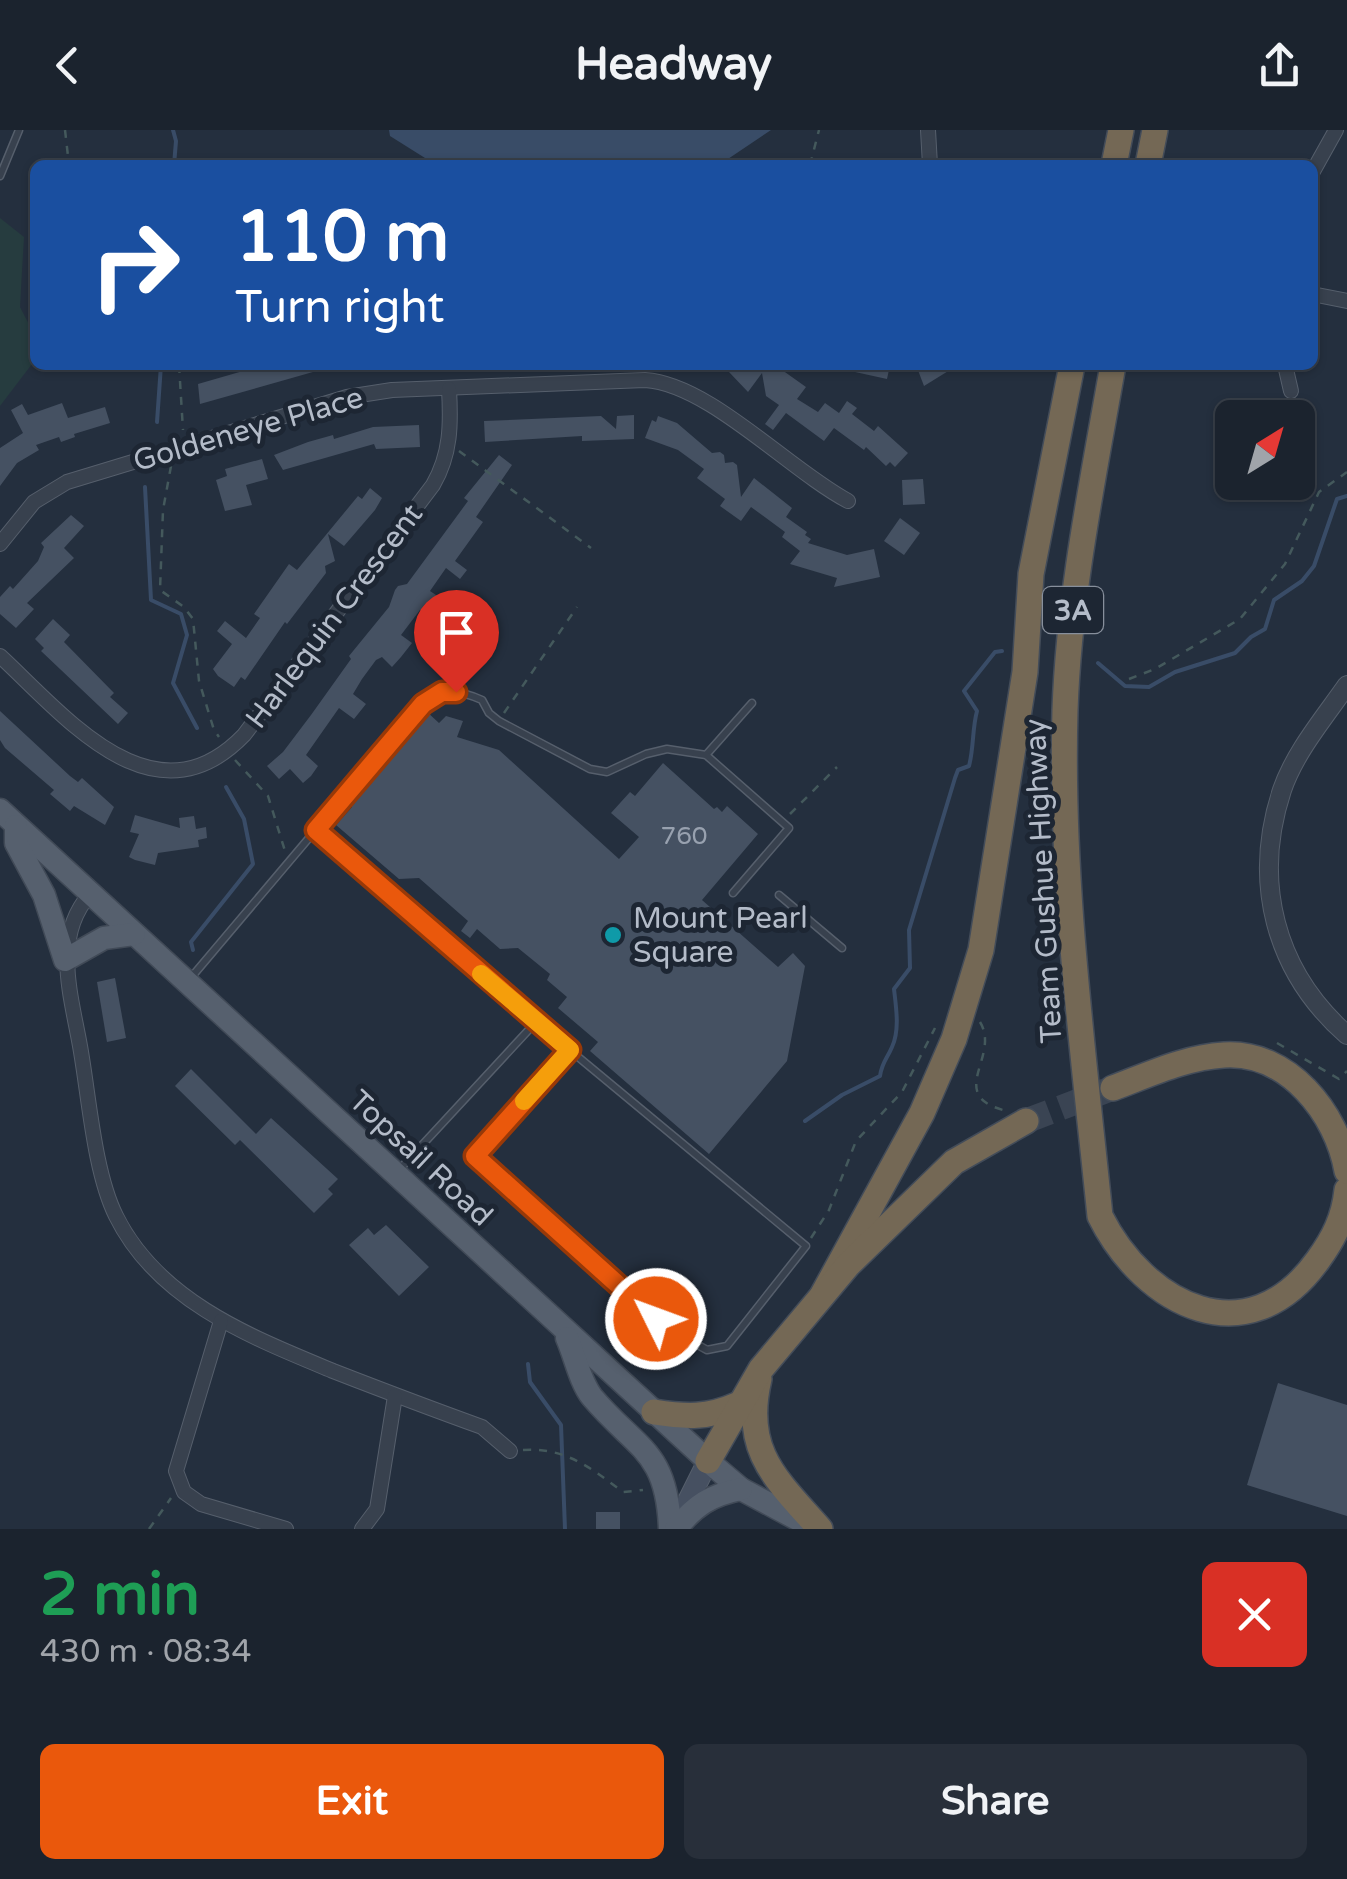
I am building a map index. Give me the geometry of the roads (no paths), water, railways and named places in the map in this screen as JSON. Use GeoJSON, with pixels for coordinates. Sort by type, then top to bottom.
{"type":"FeatureCollection","features":[{"type":"Feature","properties":{"kind":"highway"},"geometry":{"type":"LineString","coordinates":[[1115,160],[1121,130]]}},
{"type":"Feature","properties":{"kind":"highway"},"geometry":{"type":"LineString","coordinates":[[1149,160],[1155,130]]}},
{"type":"Feature","properties":{"kind":"highway","name":"3A"},"geometry":{"type":"LineString","coordinates":[[823,1294],[922,1113],[966,1001],[994,879],[1025,672],[1031,574],[1071,370]]}},
{"type":"Feature","properties":{"kind":"highway","name":"Team Gushue Highway"},"geometry":{"type":"LineString","coordinates":[[1112,370],[1070,635],[1065,730],[1075,968],[1100,1216],[1118,1247],[1154,1287],[1203,1309],[1253,1310],[1286,1294],[1307,1276],[1342,1220],[1347,1190]]}},
{"type":"Feature","properties":{"kind":"highway"},"geometry":{"type":"LineString","coordinates":[[1113,1088],[1174,1065],[1223,1055],[1252,1057],[1285,1072],[1314,1097],[1344,1151],[1347,1172]]}},
{"type":"Feature","properties":{"kind":"highway"},"geometry":{"type":"LineString","coordinates":[[708,1461],[761,1369],[823,1294],[920,1192],[1015,1116]]}},
{"type":"Feature","properties":{"kind":"highway"},"geometry":{"type":"LineString","coordinates":[[761,1369],[753,1403],[753,1426],[761,1456],[772,1475],[818,1529]]}},
{"type":"Feature","properties":{"kind":"highway"},"geometry":{"type":"LineString","coordinates":[[654,1412],[692,1418],[738,1405]]}},
{"type":"Feature","properties":{"kind":"main road","name":"Topsail Road"},"geometry":{"type":"LineString","coordinates":[[8,818],[708,1461],[741,1489],[818,1529]]}},
{"type":"Feature","properties":{"kind":"main road"},"geometry":{"type":"LineString","coordinates":[[8,818],[16,843],[44,895],[65,960],[104,938],[134,934]]}},
{"type":"Feature","properties":{"kind":"main road"},"geometry":{"type":"LineString","coordinates":[[564,1330],[590,1394],[652,1455],[665,1482],[674,1529]]}},
{"type":"Feature","properties":{"kind":"main road"},"geometry":{"type":"LineString","coordinates":[[674,1529],[708,1461]]}},
{"type":"Feature","properties":{"kind":"main road"},"geometry":{"type":"LineString","coordinates":[[674,1529],[692,1508],[708,1498],[741,1489]]}},
{"type":"Feature","properties":{"kind":"street"},"geometry":{"type":"LineString","coordinates":[[928,130],[930,160]]}},
{"type":"Feature","properties":{"kind":"street"},"geometry":{"type":"LineString","coordinates":[[1318,162],[1336,130]]}},
{"type":"Feature","properties":{"kind":"street"},"geometry":{"type":"LineString","coordinates":[[1318,295],[1347,302]]}},
{"type":"Feature","properties":{"kind":"street"},"geometry":{"type":"LineString","coordinates":[[1286,370],[1291,391]]}},
{"type":"Feature","properties":{"kind":"street","name":"Goldeneye Place"},"geometry":{"type":"LineString","coordinates":[[0,544],[28,508],[59,485],[361,394],[449,389],[645,380],[666,383],[699,397],[812,480],[848,501]]}},
{"type":"Feature","properties":{"kind":"street","name":"Harlequin Crescent"},"geometry":{"type":"LineString","coordinates":[[0,656],[93,742],[119,759],[165,770],[211,759],[236,743],[268,704],[432,485],[448,446],[449,389]]}},
{"type":"Feature","properties":{"kind":"street"},"geometry":{"type":"LineString","coordinates":[[1347,685],[1309,738],[1283,787],[1268,843],[1270,890],[1281,942],[1300,983],[1347,1035]]}},
{"type":"Feature","properties":{"kind":"street"},"geometry":{"type":"LineString","coordinates":[[90,894],[77,909],[65,960],[103,1177],[114,1212],[131,1243],[158,1272],[221,1321],[252,1338],[482,1427],[510,1452]]}},
{"type":"Feature","properties":{"kind":"street"},"geometry":{"type":"LineString","coordinates":[[221,1321],[176,1470],[184,1492],[201,1504],[286,1529]]}},
{"type":"Feature","properties":{"kind":"street"},"geometry":{"type":"LineString","coordinates":[[362,1529],[377,1509],[395,1396]]}},
{"type":"Feature","properties":{"kind":"lane"},"geometry":{"type":"LineString","coordinates":[[0,176],[19,130]]}},
{"type":"Feature","properties":{"kind":"lane"},"geometry":{"type":"LineString","coordinates":[[188,982],[418,709],[442,692],[463,693],[482,700],[499,721],[590,770],[607,772],[667,749],[706,755],[788,828],[732,894]]}},
{"type":"Feature","properties":{"kind":"lane"},"geometry":{"type":"LineString","coordinates":[[706,755],[752,703]]}},
{"type":"Feature","properties":{"kind":"lane"},"geometry":{"type":"LineString","coordinates":[[316,830],[536,1022],[570,1050],[806,1246],[728,1346],[708,1350],[665,1327],[475,1156],[570,1050]]}},
{"type":"Feature","properties":{"kind":"lane"},"geometry":{"type":"LineString","coordinates":[[779,895],[842,948]]}},
{"type":"Feature","properties":{"kind":"lane"},"geometry":{"type":"LineString","coordinates":[[394,1175],[536,1022]]}},
{"type":"Feature","properties":{"kind":"water"},"geometry":{"type":"Polygon","coordinates":[[[389,130],[771,130],[726,160],[423,160],[390,136],[389,130]]]}},
{"type":"Feature","properties":{"kind":"waterway"},"geometry":{"type":"LineString","coordinates":[[173,130],[174,160]]}},
{"type":"Feature","properties":{"kind":"waterway"},"geometry":{"type":"LineString","coordinates":[[157,422],[161,370]]}},
{"type":"Feature","properties":{"kind":"waterway"},"geometry":{"type":"LineString","coordinates":[[145,487],[151,600],[181,614],[187,635],[173,683],[197,728]]}},
{"type":"Feature","properties":{"kind":"waterway"},"geometry":{"type":"LineString","coordinates":[[1098,663],[1125,686],[1149,687],[1175,672],[1235,653],[1265,629],[1274,600],[1302,581],[1314,566],[1337,499],[1347,496]]}},
{"type":"Feature","properties":{"kind":"waterway"},"geometry":{"type":"LineString","coordinates":[[805,1121],[842,1095],[880,1076],[896,1033],[894,989],[910,968],[909,930],[955,778],[971,759],[977,711],[964,691],[995,652],[1002,651]]}},
{"type":"Feature","properties":{"kind":"waterway"},"geometry":{"type":"LineString","coordinates":[[193,950],[191,942],[253,864],[244,819],[226,787]]}},
{"type":"Feature","properties":{"kind":"waterway"},"geometry":{"type":"LineString","coordinates":[[528,1364],[530,1382],[561,1425],[565,1529]]}},
{"type":"Feature","properties":{"kind":"tunnel"},"geometry":{"type":"LineString","coordinates":[[1026,1121],[1113,1088]]}},
{"type":"Feature","properties":{"kind":"place","name":"Mount Pearl Square"},"geometry":{"type":"Point","coordinates":[613,935]}}]}
